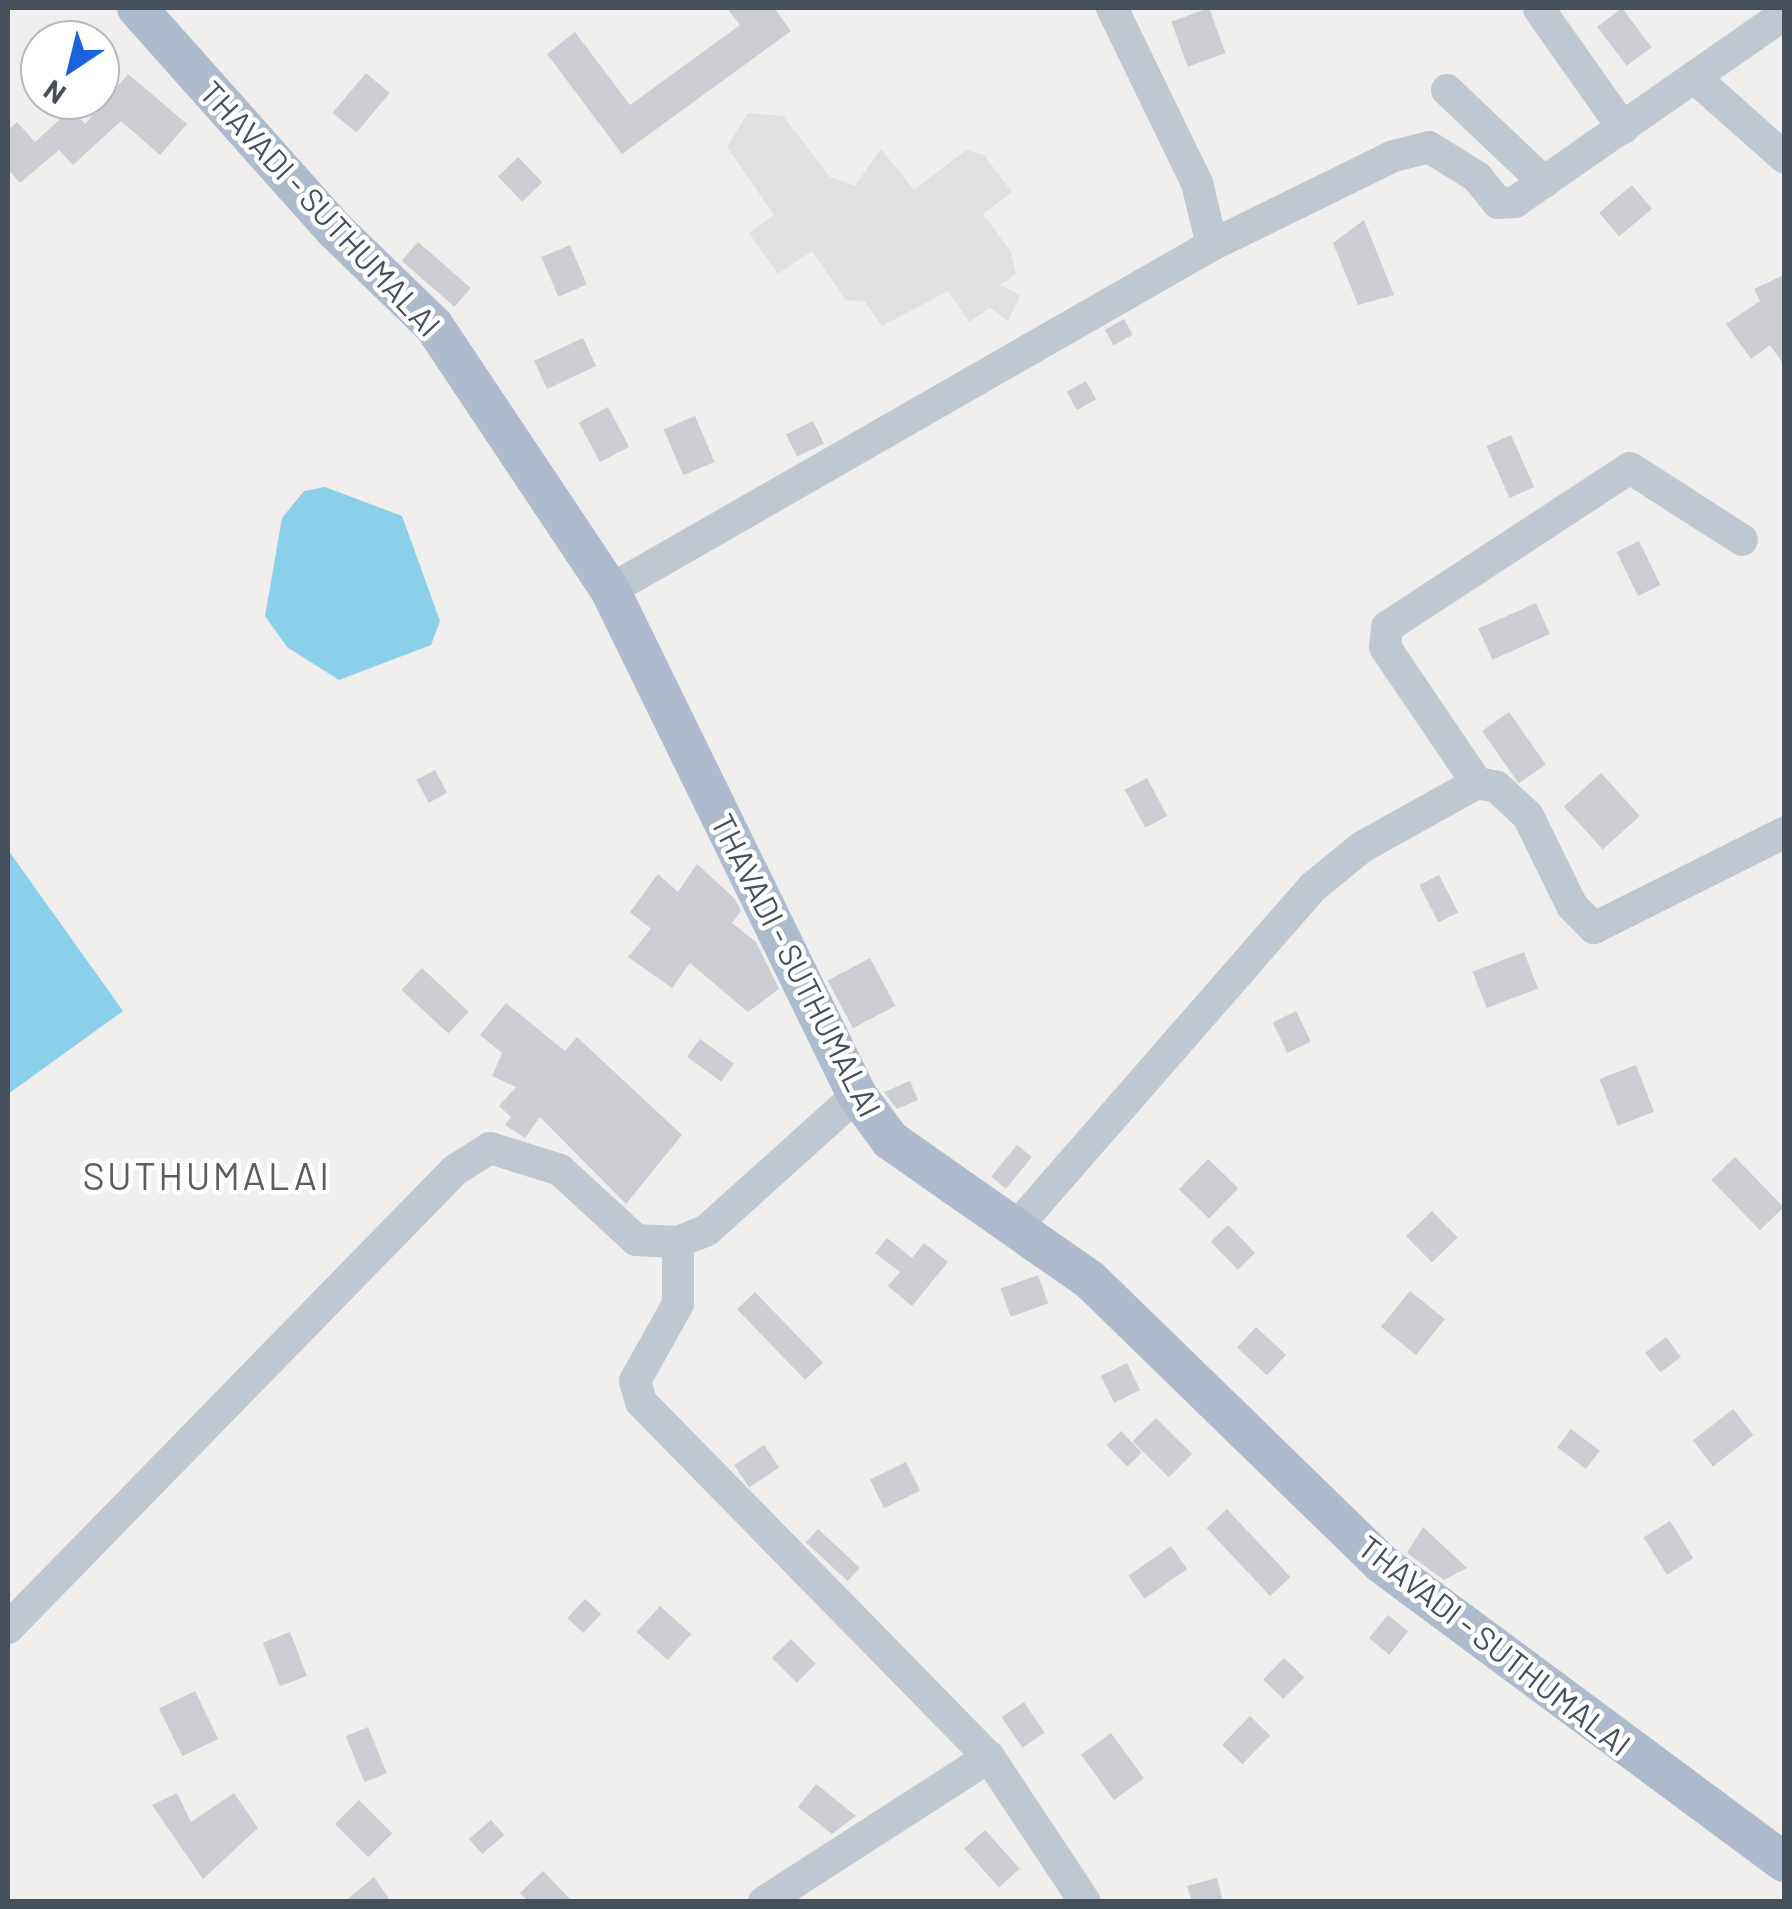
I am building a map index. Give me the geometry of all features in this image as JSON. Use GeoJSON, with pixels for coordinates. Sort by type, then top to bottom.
{"type":"FeatureCollection","features":[{"type":"Feature","properties":{"kind":"main road","name":"THAVADI - SUTHUMALAI"},"geometry":{"type":"LineString","coordinates":[[138,8],[336,232],[434,326],[610,590],[857,1096],[930,1175],[1018,1226],[1090,1280],[1382,1564],[1784,1862]]}},
{"type":"Feature","properties":{"kind":"street"},"geometry":{"type":"LineString","coordinates":[[1112,8],[1197,183],[1212,244]]}},
{"type":"Feature","properties":{"kind":"street"},"geometry":{"type":"LineString","coordinates":[[1539,9],[1623,128]]}},
{"type":"Feature","properties":{"kind":"street"},"geometry":{"type":"LineString","coordinates":[[610,590],[1212,244],[1428,147],[1477,177],[1498,203],[1544,182],[1784,14]]}},
{"type":"Feature","properties":{"kind":"street"},"geometry":{"type":"LineString","coordinates":[[1696,79],[1784,157]]}},
{"type":"Feature","properties":{"kind":"street"},"geometry":{"type":"LineString","coordinates":[[1447,90],[1544,182]]}},
{"type":"Feature","properties":{"kind":"street"},"geometry":{"type":"LineString","coordinates":[[1476,783],[1385,647],[1387,627],[1630,468],[1742,540]]}},
{"type":"Feature","properties":{"kind":"street"},"geometry":{"type":"LineString","coordinates":[[1018,1226],[1313,887],[1362,847],[1476,783],[1497,786],[1528,816],[1572,906],[1594,928],[1784,833]]}},
{"type":"Feature","properties":{"kind":"street"},"geometry":{"type":"LineString","coordinates":[[8,1628],[455,1170],[490,1148],[560,1170],[636,1240],[678,1242],[708,1230],[857,1096]]}},
{"type":"Feature","properties":{"kind":"street"},"geometry":{"type":"LineString","coordinates":[[678,1242],[678,1304],[635,1380],[641,1402],[989,1756],[1086,1902]]}},
{"type":"Feature","properties":{"kind":"street"},"geometry":{"type":"LineString","coordinates":[[764,1902],[989,1756]]}},
{"type":"Feature","properties":{"kind":"shaded area"},"geometry":{"type":"Polygon","coordinates":[[[748,113],[783,116],[830,177],[855,186],[881,149],[914,190],[966,150],[984,155],[1012,192],[983,214],[1011,252],[1016,274],[1000,285],[1020,295],[1008,321],[990,308],[969,322],[948,291],[882,326],[865,302],[846,300],[812,251],[778,274],[749,233],[774,215],[727,147],[748,113]]]}},
{"type":"Feature","properties":{"kind":"water"},"geometry":{"type":"Polygon","coordinates":[[[325,487],[402,516],[440,621],[431,645],[339,680],[287,647],[265,616],[282,518],[304,491],[325,487]]]}},
{"type":"Feature","properties":{"kind":"water"},"geometry":{"type":"Polygon","coordinates":[[[8,850],[123,1011],[8,1094],[8,850]]]}},
{"type":"Feature","properties":{"kind":"building"},"geometry":{"type":"Polygon","coordinates":[[[727,8],[774,8],[791,31],[622,154],[547,54],[575,32],[630,105],[740,25],[727,8]]]}},
{"type":"Feature","properties":{"kind":"building"},"geometry":{"type":"Polygon","coordinates":[[[1209,8],[1225,53],[1188,67],[1171,22],[1209,8]]]}},
{"type":"Feature","properties":{"kind":"building"},"geometry":{"type":"Polygon","coordinates":[[[1622,8],[1651,47],[1627,66],[1597,27],[1622,8]]]}},
{"type":"Feature","properties":{"kind":"building"},"geometry":{"type":"Polygon","coordinates":[[[366,73],[390,93],[356,133],[333,113],[366,73]]]}},
{"type":"Feature","properties":{"kind":"building"},"geometry":{"type":"Polygon","coordinates":[[[128,74],[187,124],[160,155],[121,121],[73,165],[59,150],[20,183],[8,169],[8,130],[17,122],[35,142],[59,120],[81,120],[85,124],[88,120],[120,120],[120,83],[128,74]]]}},
{"type":"Feature","properties":{"kind":"building"},"geometry":{"type":"Polygon","coordinates":[[[518,157],[542,182],[522,202],[498,176],[518,157]]]}},
{"type":"Feature","properties":{"kind":"building"},"geometry":{"type":"Polygon","coordinates":[[[1632,185],[1652,209],[1619,236],[1599,213],[1632,185]]]}},
{"type":"Feature","properties":{"kind":"building"},"geometry":{"type":"Polygon","coordinates":[[[1364,220],[1394,295],[1358,305],[1333,243],[1364,220]]]}},
{"type":"Feature","properties":{"kind":"building"},"geometry":{"type":"Polygon","coordinates":[[[418,242],[471,288],[454,307],[402,261],[418,242]]]}},
{"type":"Feature","properties":{"kind":"building"},"geometry":{"type":"Polygon","coordinates":[[[570,245],[587,285],[558,297],[541,257],[570,245]]]}},
{"type":"Feature","properties":{"kind":"building"},"geometry":{"type":"Polygon","coordinates":[[[1784,275],[1784,365],[1770,345],[1751,359],[1726,324],[1760,301],[1754,289],[1784,275]]]}},
{"type":"Feature","properties":{"kind":"building"},"geometry":{"type":"Polygon","coordinates":[[[1124,319],[1133,335],[1113,345],[1105,330],[1124,319]]]}},
{"type":"Feature","properties":{"kind":"building"},"geometry":{"type":"Polygon","coordinates":[[[583,338],[596,366],[547,389],[534,361],[583,338]]]}},
{"type":"Feature","properties":{"kind":"building"},"geometry":{"type":"Polygon","coordinates":[[[1086,381],[1096,399],[1077,410],[1067,392],[1086,381]]]}},
{"type":"Feature","properties":{"kind":"building"},"geometry":{"type":"Polygon","coordinates":[[[608,407],[629,447],[600,462],[579,422],[608,407]]]}},
{"type":"Feature","properties":{"kind":"building"},"geometry":{"type":"Polygon","coordinates":[[[695,416],[715,462],[683,475],[664,429],[695,416]]]}},
{"type":"Feature","properties":{"kind":"building"},"geometry":{"type":"Polygon","coordinates":[[[813,421],[824,443],[797,457],[786,434],[813,421]]]}},
{"type":"Feature","properties":{"kind":"building"},"geometry":{"type":"Polygon","coordinates":[[[1511,435],[1534,487],[1510,498],[1486,446],[1511,435]]]}},
{"type":"Feature","properties":{"kind":"building"},"geometry":{"type":"Polygon","coordinates":[[[1639,541],[1660,585],[1638,596],[1617,552],[1639,541]]]}},
{"type":"Feature","properties":{"kind":"building"},"geometry":{"type":"Polygon","coordinates":[[[1536,603],[1550,634],[1492,660],[1478,629],[1536,603]]]}},
{"type":"Feature","properties":{"kind":"building"},"geometry":{"type":"Polygon","coordinates":[[[1509,712],[1546,764],[1519,783],[1482,731],[1509,712]]]}},
{"type":"Feature","properties":{"kind":"building"},"geometry":{"type":"Polygon","coordinates":[[[435,770],[447,793],[429,803],[416,780],[435,770]]]}},
{"type":"Feature","properties":{"kind":"building"},"geometry":{"type":"Polygon","coordinates":[[[1601,773],[1640,816],[1603,850],[1564,806],[1601,773]]]}},
{"type":"Feature","properties":{"kind":"building"},"geometry":{"type":"Polygon","coordinates":[[[1147,778],[1167,816],[1145,828],[1125,790],[1147,778]]]}},
{"type":"Feature","properties":{"kind":"building"},"geometry":{"type":"Polygon","coordinates":[[[697,864],[735,899],[741,911],[732,923],[756,942],[779,989],[748,1012],[690,963],[672,988],[628,957],[651,929],[630,912],[658,874],[678,892],[697,864]]]}},
{"type":"Feature","properties":{"kind":"building"},"geometry":{"type":"Polygon","coordinates":[[[1439,875],[1458,912],[1438,922],[1419,885],[1439,875]]]}},
{"type":"Feature","properties":{"kind":"building"},"geometry":{"type":"Polygon","coordinates":[[[1524,952],[1538,988],[1487,1008],[1473,972],[1524,952]]]}},
{"type":"Feature","properties":{"kind":"building"},"geometry":{"type":"Polygon","coordinates":[[[870,958],[895,1006],[853,1028],[828,981],[870,958]]]}},
{"type":"Feature","properties":{"kind":"building"},"geometry":{"type":"Polygon","coordinates":[[[422,968],[469,1012],[448,1034],[402,990],[422,968]]]}},
{"type":"Feature","properties":{"kind":"building"},"geometry":{"type":"Polygon","coordinates":[[[506,1003],[565,1051],[577,1037],[682,1135],[626,1204],[540,1117],[525,1138],[505,1125],[511,1117],[499,1106],[516,1087],[492,1076],[502,1053],[480,1035],[506,1003]]]}},
{"type":"Feature","properties":{"kind":"building"},"geometry":{"type":"Polygon","coordinates":[[[1296,1011],[1311,1042],[1288,1053],[1273,1022],[1296,1011]]]}},
{"type":"Feature","properties":{"kind":"building"},"geometry":{"type":"Polygon","coordinates":[[[700,1039],[734,1064],[721,1081],[687,1057],[700,1039]]]}},
{"type":"Feature","properties":{"kind":"building"},"geometry":{"type":"Polygon","coordinates":[[[1636,1065],[1654,1112],[1618,1126],[1600,1079],[1636,1065]]]}},
{"type":"Feature","properties":{"kind":"building"},"geometry":{"type":"Polygon","coordinates":[[[910,1081],[918,1100],[897,1109],[884,1092],[910,1081]]]}},
{"type":"Feature","properties":{"kind":"building"},"geometry":{"type":"Polygon","coordinates":[[[1017,1145],[1032,1157],[1006,1189],[991,1177],[1017,1145]]]}},
{"type":"Feature","properties":{"kind":"building"},"geometry":{"type":"Polygon","coordinates":[[[1735,1157],[1784,1207],[1760,1230],[1711,1180],[1735,1157]]]}},
{"type":"Feature","properties":{"kind":"building"},"geometry":{"type":"Polygon","coordinates":[[[1208,1159],[1238,1188],[1209,1218],[1179,1189],[1208,1159]]]}},
{"type":"Feature","properties":{"kind":"building"},"geometry":{"type":"Polygon","coordinates":[[[1432,1211],[1458,1238],[1432,1263],[1406,1236],[1432,1211]]]}},
{"type":"Feature","properties":{"kind":"building"},"geometry":{"type":"Polygon","coordinates":[[[1228,1225],[1255,1253],[1238,1270],[1211,1242],[1228,1225]]]}},
{"type":"Feature","properties":{"kind":"building"},"geometry":{"type":"Polygon","coordinates":[[[887,1238],[912,1258],[924,1243],[948,1262],[912,1306],[888,1286],[900,1272],[875,1253],[887,1238]]]}},
{"type":"Feature","properties":{"kind":"building"},"geometry":{"type":"Polygon","coordinates":[[[1038,1275],[1048,1303],[1011,1317],[1000,1289],[1038,1275]]]}},
{"type":"Feature","properties":{"kind":"building"},"geometry":{"type":"Polygon","coordinates":[[[1410,1291],[1445,1319],[1416,1355],[1381,1327],[1410,1291]]]}},
{"type":"Feature","properties":{"kind":"building"},"geometry":{"type":"Polygon","coordinates":[[[755,1292],[823,1362],[805,1380],[737,1309],[755,1292]]]}},
{"type":"Feature","properties":{"kind":"building"},"geometry":{"type":"Polygon","coordinates":[[[1256,1327],[1286,1355],[1267,1375],[1237,1347],[1256,1327]]]}},
{"type":"Feature","properties":{"kind":"building"},"geometry":{"type":"Polygon","coordinates":[[[1666,1337],[1681,1357],[1660,1373],[1645,1353],[1666,1337]]]}},
{"type":"Feature","properties":{"kind":"building"},"geometry":{"type":"Polygon","coordinates":[[[1127,1363],[1140,1390],[1114,1403],[1101,1376],[1127,1363]]]}},
{"type":"Feature","properties":{"kind":"building"},"geometry":{"type":"Polygon","coordinates":[[[1733,1409],[1753,1435],[1713,1466],[1693,1440],[1733,1409]]]}},
{"type":"Feature","properties":{"kind":"building"},"geometry":{"type":"Polygon","coordinates":[[[1156,1418],[1192,1454],[1169,1477],[1133,1441],[1156,1418]]]}},
{"type":"Feature","properties":{"kind":"building"},"geometry":{"type":"Polygon","coordinates":[[[1571,1429],[1600,1451],[1586,1469],[1557,1447],[1571,1429]]]}},
{"type":"Feature","properties":{"kind":"building"},"geometry":{"type":"Polygon","coordinates":[[[1121,1431],[1142,1453],[1127,1466],[1107,1445],[1121,1431]]]}},
{"type":"Feature","properties":{"kind":"building"},"geometry":{"type":"Polygon","coordinates":[[[764,1445],[779,1467],[749,1488],[734,1465],[764,1445]]]}},
{"type":"Feature","properties":{"kind":"building"},"geometry":{"type":"Polygon","coordinates":[[[906,1462],[920,1491],[884,1508],[870,1480],[906,1462]]]}},
{"type":"Feature","properties":{"kind":"building"},"geometry":{"type":"Polygon","coordinates":[[[1227,1509],[1290,1577],[1270,1596],[1207,1528],[1227,1509]]]}},
{"type":"Feature","properties":{"kind":"building"},"geometry":{"type":"Polygon","coordinates":[[[1670,1521],[1693,1558],[1667,1575],[1644,1537],[1670,1521]]]}},
{"type":"Feature","properties":{"kind":"building"},"geometry":{"type":"Polygon","coordinates":[[[1423,1527],[1467,1568],[1444,1580],[1407,1553],[1423,1527]]]}},
{"type":"Feature","properties":{"kind":"building"},"geometry":{"type":"Polygon","coordinates":[[[818,1529],[860,1568],[847,1581],[806,1542],[818,1529]]]}},
{"type":"Feature","properties":{"kind":"building"},"geometry":{"type":"Polygon","coordinates":[[[1171,1546],[1187,1569],[1144,1599],[1128,1576],[1171,1546]]]}},
{"type":"Feature","properties":{"kind":"building"},"geometry":{"type":"Polygon","coordinates":[[[585,1599],[601,1614],[583,1633],[567,1618],[585,1599]]]}},
{"type":"Feature","properties":{"kind":"building"},"geometry":{"type":"Polygon","coordinates":[[[660,1606],[691,1634],[668,1660],[637,1632],[660,1606]]]}},
{"type":"Feature","properties":{"kind":"building"},"geometry":{"type":"Polygon","coordinates":[[[1388,1615],[1408,1631],[1389,1655],[1369,1638],[1388,1615]]]}},
{"type":"Feature","properties":{"kind":"building"},"geometry":{"type":"Polygon","coordinates":[[[290,1632],[307,1676],[280,1686],[263,1642],[290,1632]]]}},
{"type":"Feature","properties":{"kind":"building"},"geometry":{"type":"Polygon","coordinates":[[[791,1639],[816,1664],[797,1683],[772,1658],[791,1639]]]}},
{"type":"Feature","properties":{"kind":"building"},"geometry":{"type":"Polygon","coordinates":[[[1284,1658],[1304,1677],[1283,1699],[1263,1680],[1284,1658]]]}},
{"type":"Feature","properties":{"kind":"building"},"geometry":{"type":"Polygon","coordinates":[[[195,1691],[218,1739],[182,1756],[159,1709],[195,1691]]]}},
{"type":"Feature","properties":{"kind":"building"},"geometry":{"type":"Polygon","coordinates":[[[1024,1702],[1045,1733],[1022,1748],[1002,1717],[1024,1702]]]}},
{"type":"Feature","properties":{"kind":"building"},"geometry":{"type":"Polygon","coordinates":[[[1250,1716],[1270,1735],[1242,1764],[1222,1745],[1250,1716]]]}},
{"type":"Feature","properties":{"kind":"building"},"geometry":{"type":"Polygon","coordinates":[[[368,1727],[387,1773],[364,1782],[346,1736],[368,1727]]]}},
{"type":"Feature","properties":{"kind":"building"},"geometry":{"type":"Polygon","coordinates":[[[1111,1733],[1144,1778],[1114,1800],[1081,1755],[1111,1733]]]}},
{"type":"Feature","properties":{"kind":"building"},"geometry":{"type":"Polygon","coordinates":[[[816,1784],[856,1816],[832,1834],[798,1807],[816,1784]]]}},
{"type":"Feature","properties":{"kind":"building"},"geometry":{"type":"Polygon","coordinates":[[[177,1793],[191,1822],[234,1793],[258,1828],[203,1879],[152,1805],[177,1793]]]}},
{"type":"Feature","properties":{"kind":"building"},"geometry":{"type":"Polygon","coordinates":[[[359,1800],[392,1833],[368,1857],[335,1824],[359,1800]]]}},
{"type":"Feature","properties":{"kind":"building"},"geometry":{"type":"Polygon","coordinates":[[[491,1820],[504,1835],[482,1854],[469,1839],[491,1820]]]}},
{"type":"Feature","properties":{"kind":"building"},"geometry":{"type":"Polygon","coordinates":[[[985,1830],[1020,1869],[999,1887],[964,1849],[985,1830]]]}},
{"type":"Feature","properties":{"kind":"building"},"geometry":{"type":"Polygon","coordinates":[[[543,1871],[573,1902],[529,1902],[520,1893],[543,1871]]]}},
{"type":"Feature","properties":{"kind":"building"},"geometry":{"type":"Polygon","coordinates":[[[374,1877],[391,1902],[344,1902],[374,1877]]]}},
{"type":"Feature","properties":{"kind":"building"},"geometry":{"type":"Polygon","coordinates":[[[1217,1878],[1223,1902],[1192,1902],[1187,1886],[1217,1878]]]}},
{"type":"Feature","properties":{"kind":"district","name":"SUTHUMALAI"},"geometry":{"type":"Point","coordinates":[207,1176]}}]}
